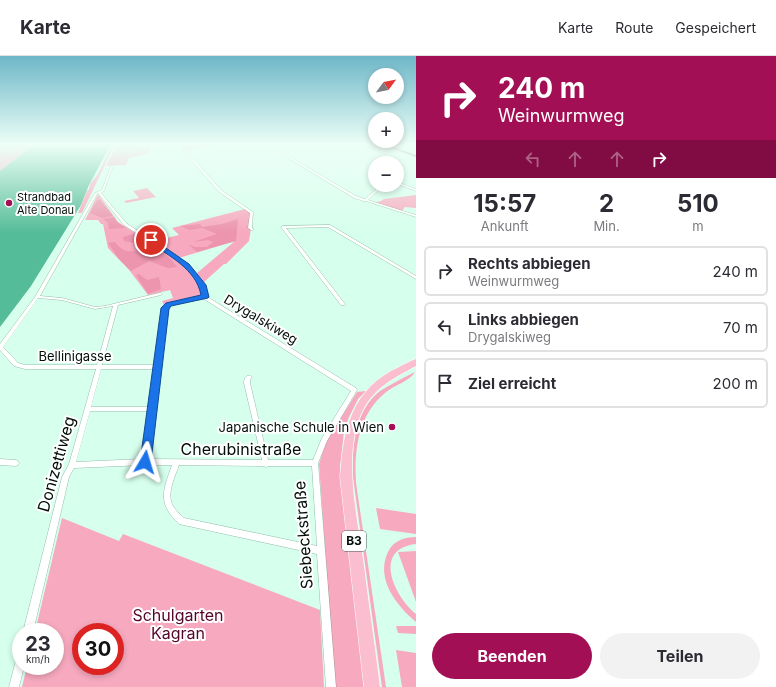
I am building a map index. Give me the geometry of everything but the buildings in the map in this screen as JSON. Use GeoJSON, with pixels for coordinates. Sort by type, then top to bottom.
{"type":"FeatureCollection","features":[{"type":"Feature","properties":{"kind":"main road","name":"B3"},"geometry":{"type":"LineString","coordinates":[[372,687],[346,477],[347,444],[354,417],[374,387],[389,376],[416,362]]}},
{"type":"Feature","properties":{"kind":"main road","name":"B3"},"geometry":{"type":"LineString","coordinates":[[378,687],[351,477],[351,446],[358,419],[366,400],[378,390],[416,368]]}},
{"type":"Feature","properties":{"kind":"street"},"geometry":{"type":"LineString","coordinates":[[0,347],[37,297],[96,193],[103,191],[109,173]]}},
{"type":"Feature","properties":{"kind":"street"},"geometry":{"type":"LineString","coordinates":[[205,173],[220,191],[252,213],[250,228],[252,229]]}},
{"type":"Feature","properties":{"kind":"street"},"geometry":{"type":"LineString","coordinates":[[315,173],[350,195],[416,216]]}},
{"type":"Feature","properties":{"kind":"street"},"geometry":{"type":"LineString","coordinates":[[404,186],[416,190]]}},
{"type":"Feature","properties":{"kind":"street","name":"Drygalskiweg"},"geometry":{"type":"LineString","coordinates":[[98,192],[125,224],[187,265],[203,285],[205,297],[354,390]]}},
{"type":"Feature","properties":{"kind":"street"},"geometry":{"type":"LineString","coordinates":[[365,201],[375,192]]}},
{"type":"Feature","properties":{"kind":"street"},"geometry":{"type":"LineString","coordinates":[[343,304],[283,226],[329,226],[416,278]]}},
{"type":"Feature","properties":{"kind":"street"},"geometry":{"type":"LineString","coordinates":[[37,297],[62,298],[95,308],[159,294]]}},
{"type":"Feature","properties":{"kind":"street"},"geometry":{"type":"LineString","coordinates":[[145,462],[166,306],[205,297]]}},
{"type":"Feature","properties":{"kind":"street","name":"Donizettiweg"},"geometry":{"type":"LineString","coordinates":[[30,623],[66,477],[72,465],[116,304]]}},
{"type":"Feature","properties":{"kind":"street","name":"Bellinigasse"},"geometry":{"type":"LineString","coordinates":[[0,347],[16,365],[25,367],[158,367]]}},
{"type":"Feature","properties":{"kind":"street"},"geometry":{"type":"LineString","coordinates":[[249,377],[247,383],[266,464]]}},
{"type":"Feature","properties":{"kind":"street","name":"Siebeckstraße"},"geometry":{"type":"LineString","coordinates":[[331,687],[315,463],[324,440],[354,390]]}},
{"type":"Feature","properties":{"kind":"street"},"geometry":{"type":"LineString","coordinates":[[87,409],[152,409]]}},
{"type":"Feature","properties":{"kind":"street"},"geometry":{"type":"LineString","coordinates":[[0,462],[16,462]]}},
{"type":"Feature","properties":{"kind":"street","name":"Cherubinistraße"},"geometry":{"type":"LineString","coordinates":[[72,465],[145,462],[266,464],[315,463]]}},
{"type":"Feature","properties":{"kind":"street"},"geometry":{"type":"LineString","coordinates":[[176,462],[166,494],[167,505],[172,514],[182,520],[321,551]]}},
{"type":"Feature","properties":{"kind":"street"},"geometry":{"type":"LineString","coordinates":[[14,687],[17,675]]}},
{"type":"Feature","properties":{"kind":"green space"},"geometry":{"type":"Polygon","coordinates":[[[101,173],[82,213],[78,213],[90,184],[98,174],[101,173]]]}},
{"type":"Feature","properties":{"kind":"green space"},"geometry":{"type":"Polygon","coordinates":[[[147,188],[156,197],[126,203],[124,201],[139,198],[133,191],[147,188]]]}},
{"type":"Feature","properties":{"kind":"green space"},"geometry":{"type":"Polygon","coordinates":[[[98,194],[118,222],[182,263],[193,274],[195,281],[199,283],[202,295],[164,305],[162,301],[173,298],[170,290],[148,295],[130,271],[108,248],[103,224],[101,224],[98,220],[85,220],[98,194]]]}},
{"type":"Feature","properties":{"kind":"green space"},"geometry":{"type":"Polygon","coordinates":[[[416,195],[416,208],[405,207],[402,211],[373,203],[384,199],[416,195]]]}},
{"type":"Feature","properties":{"kind":"green space"},"geometry":{"type":"Polygon","coordinates":[[[245,209],[253,215],[249,241],[226,264],[224,264],[204,282],[197,273],[235,241],[179,258],[154,241],[179,235],[172,228],[245,209]]]}},
{"type":"Feature","properties":{"kind":"green space"},"geometry":{"type":"Polygon","coordinates":[[[415,372],[409,378],[385,393],[376,402],[363,423],[357,446],[356,483],[386,687],[382,687],[353,477],[354,442],[360,419],[371,399],[393,383],[415,372]]]}},
{"type":"Feature","properties":{"kind":"green space"},"geometry":{"type":"Polygon","coordinates":[[[366,391],[358,399],[344,431],[340,468],[364,687],[335,687],[319,464],[326,442],[357,392],[366,391]]]}},
{"type":"Feature","properties":{"kind":"green space"},"geometry":{"type":"Polygon","coordinates":[[[376,508],[416,514],[416,534],[380,529],[376,508]]]}},
{"type":"Feature","properties":{"kind":"green space","name":"Schulgarten Kagran"},"geometry":{"type":"Polygon","coordinates":[[[62,518],[119,541],[123,534],[320,610],[324,687],[22,687],[25,675],[64,675],[64,623],[37,623],[62,518]]]}},
{"type":"Feature","properties":{"kind":"green space"},"geometry":{"type":"Polygon","coordinates":[[[416,537],[416,544],[402,548],[394,555],[391,564],[391,574],[401,596],[416,614],[416,622],[395,600],[386,582],[384,572],[385,562],[390,548],[399,540],[416,537]]]}},
{"type":"Feature","properties":{"kind":"green space"},"geometry":{"type":"Polygon","coordinates":[[[416,551],[416,602],[398,552],[416,551]]]}},
{"type":"Feature","properties":{"kind":"green space"},"geometry":{"type":"Polygon","coordinates":[[[396,626],[416,626],[416,634],[398,633],[396,626]]]}},
{"type":"Feature","properties":{"kind":"green space"},"geometry":{"type":"Polygon","coordinates":[[[396,650],[416,653],[416,687],[402,687],[396,650]]]}},
{"type":"Feature","properties":{"kind":"shaded area"},"geometry":{"type":"Polygon","coordinates":[[[0,173],[95,173],[81,205],[31,286],[0,327],[0,173]]]}},
{"type":"Feature","properties":{"kind":"shaded area"},"geometry":{"type":"Polygon","coordinates":[[[97,200],[100,200],[113,216],[102,218],[90,213],[97,200]]]}},
{"type":"Feature","properties":{"kind":"shaded area"},"geometry":{"type":"Polygon","coordinates":[[[114,217],[117,222],[126,228],[109,229],[108,223],[103,219],[114,217]]]}},
{"type":"Feature","properties":{"kind":"shaded area"},"geometry":{"type":"Polygon","coordinates":[[[238,219],[236,241],[197,252],[188,244],[195,247],[207,247],[213,242],[208,240],[193,242],[217,234],[202,228],[190,230],[180,226],[200,224],[202,227],[222,224],[238,219]]]}},
{"type":"Feature","properties":{"kind":"shaded area"},"geometry":{"type":"Polygon","coordinates":[[[134,234],[148,243],[144,245],[124,241],[123,237],[134,234]]]}},
{"type":"Feature","properties":{"kind":"shaded area"},"geometry":{"type":"Polygon","coordinates":[[[115,242],[120,248],[130,251],[144,248],[158,250],[168,256],[177,267],[168,268],[149,261],[131,271],[119,259],[108,243],[115,242]]]}},
{"type":"Feature","properties":{"kind":"shaded area"},"geometry":{"type":"Polygon","coordinates":[[[139,274],[147,280],[159,277],[161,289],[148,294],[136,275],[139,274]]]}},
{"type":"Feature","properties":{"kind":"place","name":"Strandbad Alte Donau"},"geometry":{"type":"Point","coordinates":[9,203]}},
{"type":"Feature","properties":{"kind":"place","name":"Japanische Schule in Wien"},"geometry":{"type":"Point","coordinates":[392,427]}},
{"type":"Feature","properties":{"kind":"route"},"geometry":{"type":"LineString","coordinates":[[145,462],[165,308],[169,304],[205,297],[203,285],[196,274],[187,265],[151,240]]}}]}
